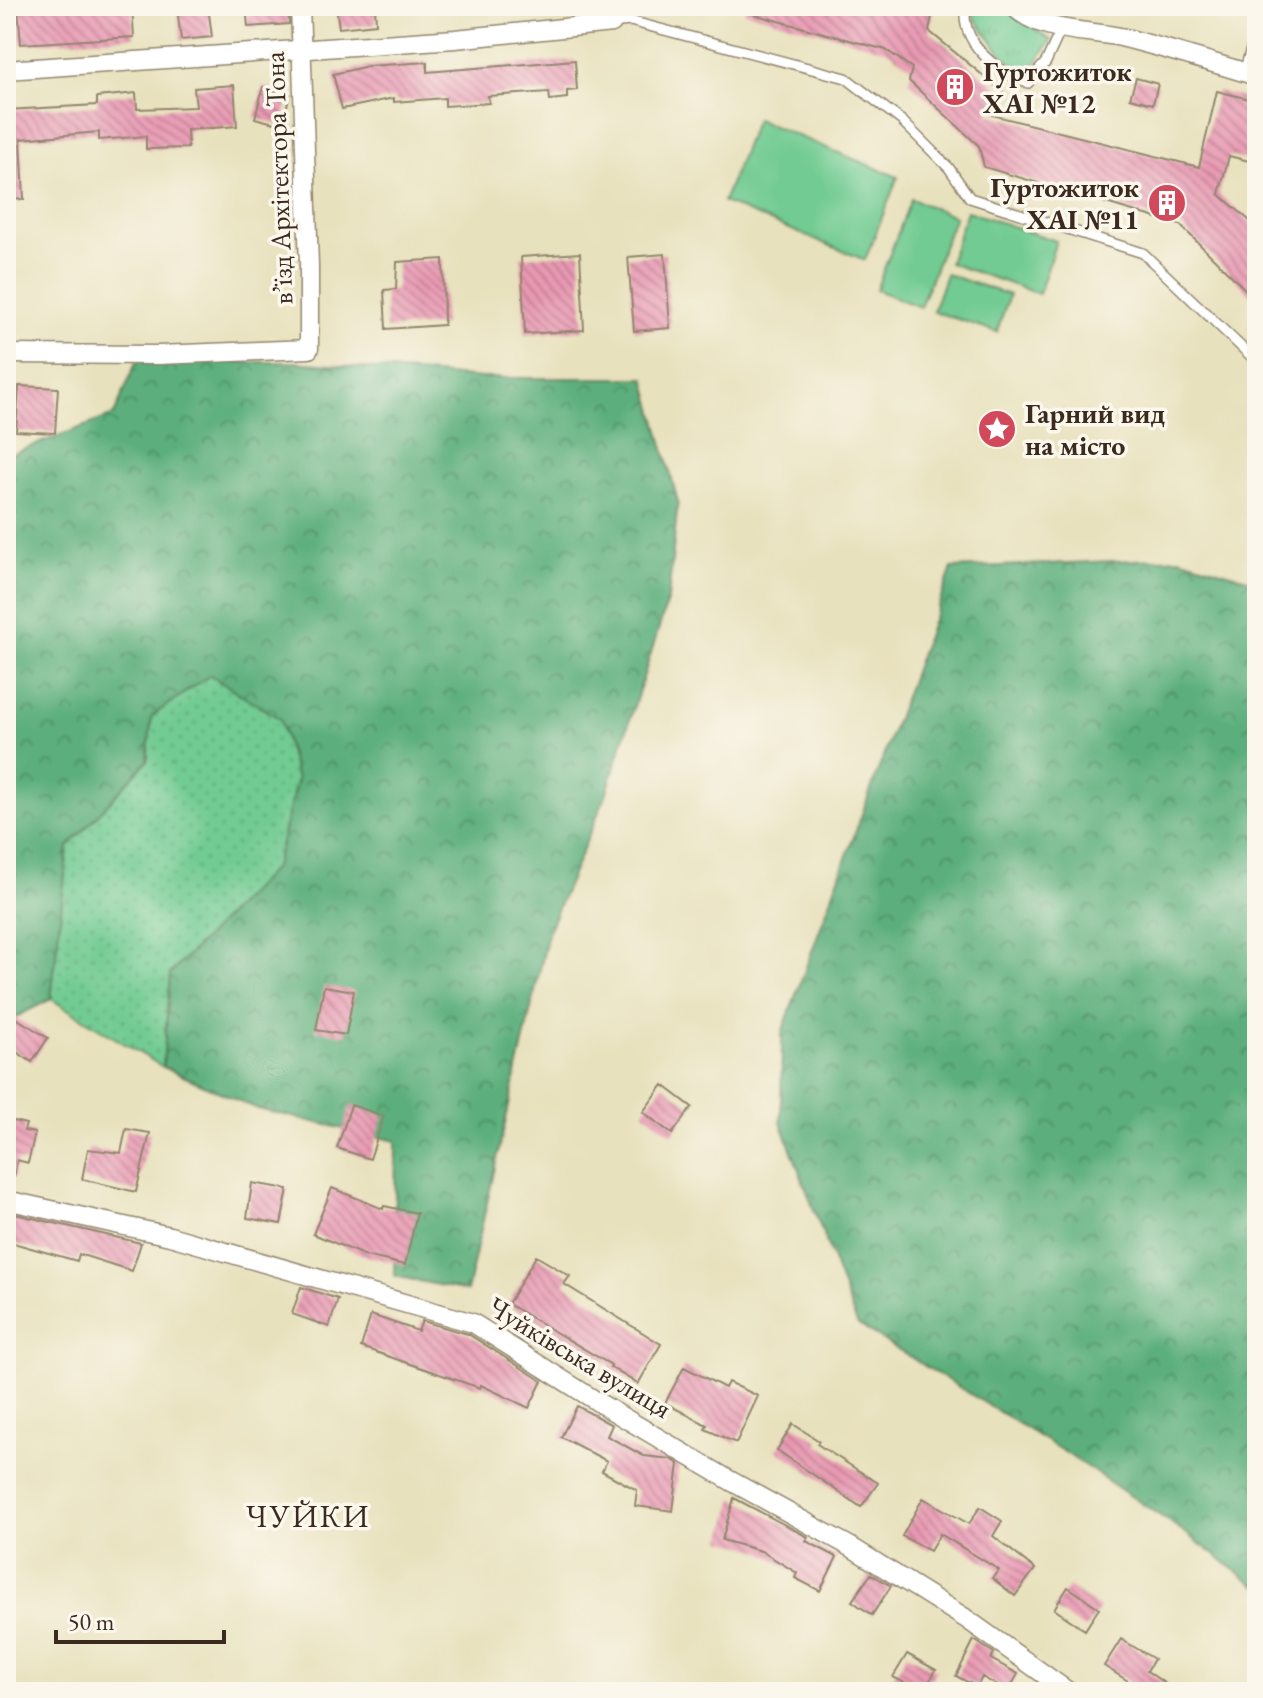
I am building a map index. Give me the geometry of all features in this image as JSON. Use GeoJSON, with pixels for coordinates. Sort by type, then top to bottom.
{"type":"FeatureCollection","features":[{"type":"Feature","properties":{"kind":"street","name":"в’їзд Архітектора Тона"},"geometry":{"type":"LineString","coordinates":[[6,354],[158,355],[309,349],[300,6]]}},
{"type":"Feature","properties":{"kind":"street"},"geometry":{"type":"LineString","coordinates":[[1013,6],[1028,19],[1122,37],[1250,74]]}},
{"type":"Feature","properties":{"kind":"street"},"geometry":{"type":"LineString","coordinates":[[6,70],[455,39],[612,14]]}},
{"type":"Feature","properties":{"kind":"street","name":"Чуйківська вулиця"},"geometry":{"type":"LineString","coordinates":[[6,1200],[170,1236],[473,1323],[705,1466],[851,1547],[965,1618],[1069,1692]]}},
{"type":"Feature","properties":{"kind":"lane"},"geometry":{"type":"LineString","coordinates":[[965,13],[965,30],[977,45],[1005,75],[1028,83],[1046,62],[1062,27]]}},
{"type":"Feature","properties":{"kind":"lane"},"geometry":{"type":"LineString","coordinates":[[612,14],[846,78],[902,121],[949,168],[970,198],[1143,253],[1257,362]]}},
{"type":"Feature","properties":{"kind":"lane"},"geometry":{"type":"LineString","coordinates":[[1250,74],[1257,29]]}},
{"type":"Feature","properties":{"kind":"green space"},"geometry":{"type":"Polygon","coordinates":[[[988,6],[1001,6],[1051,40],[1030,73],[1024,74],[1001,53],[972,15],[988,6]]]}},
{"type":"Feature","properties":{"kind":"green space"},"geometry":{"type":"Polygon","coordinates":[[[756,119],[898,177],[865,260],[723,202],[756,119]]]}},
{"type":"Feature","properties":{"kind":"green space"},"geometry":{"type":"Polygon","coordinates":[[[911,199],[955,216],[920,307],[876,290],[911,199]]]}},
{"type":"Feature","properties":{"kind":"green space"},"geometry":{"type":"Polygon","coordinates":[[[967,211],[1056,241],[1039,294],[949,263],[967,211]]]}},
{"type":"Feature","properties":{"kind":"green space"},"geometry":{"type":"Polygon","coordinates":[[[946,274],[1009,295],[997,332],[933,311],[946,274]]]}},
{"type":"Feature","properties":{"kind":"green space"},"geometry":{"type":"Polygon","coordinates":[[[136,362],[295,362],[482,378],[645,378],[678,502],[668,599],[606,795],[549,929],[467,1291],[394,1276],[396,1141],[258,1109],[163,1067],[170,974],[275,867],[297,779],[280,719],[210,675],[152,716],[147,761],[68,847],[51,999],[6,1022],[6,456],[114,415],[136,362]]]}},
{"type":"Feature","properties":{"kind":"green space"},"geometry":{"type":"Polygon","coordinates":[[[1180,558],[1257,582],[1257,1586],[1180,1529],[1069,1455],[857,1324],[781,1122],[782,1033],[952,568],[1180,558]]]}},
{"type":"Feature","properties":{"kind":"green space"},"geometry":{"type":"Polygon","coordinates":[[[210,675],[280,719],[297,779],[275,867],[170,974],[163,1067],[51,999],[68,847],[147,761],[152,716],[210,675]]]}},
{"type":"Feature","properties":{"kind":"building"},"geometry":{"type":"Polygon","coordinates":[[[132,6],[134,37],[21,44],[18,8],[132,6]]]}},
{"type":"Feature","properties":{"kind":"building"},"geometry":{"type":"Polygon","coordinates":[[[208,6],[212,37],[181,40],[177,7],[208,6]]]}},
{"type":"Feature","properties":{"kind":"building"},"geometry":{"type":"Polygon","coordinates":[[[246,6],[288,6],[289,24],[248,27],[246,6]]]}},
{"type":"Feature","properties":{"kind":"building"},"geometry":{"type":"Polygon","coordinates":[[[336,6],[375,6],[376,24],[339,28],[336,6]]]}},
{"type":"Feature","properties":{"kind":"building","name":"Гуртожиток ХАІ №11"},"geometry":{"type":"Polygon","coordinates":[[[745,6],[934,6],[929,31],[1003,92],[988,114],[1199,167],[1217,91],[1257,101],[1257,163],[1229,156],[1219,194],[1257,227],[1257,301],[1180,225],[984,167],[979,146],[909,81],[912,68],[886,50],[745,12],[745,6]]]}},
{"type":"Feature","properties":{"kind":"building"},"geometry":{"type":"Polygon","coordinates":[[[575,60],[577,90],[567,91],[567,98],[550,100],[549,92],[488,96],[489,103],[445,106],[445,98],[394,102],[394,98],[342,109],[333,74],[368,66],[427,62],[427,72],[575,60]]]}},
{"type":"Feature","properties":{"kind":"building"},"geometry":{"type":"Polygon","coordinates":[[[1136,78],[1158,84],[1153,104],[1130,98],[1136,78]]]}},
{"type":"Feature","properties":{"kind":"building"},"geometry":{"type":"Polygon","coordinates":[[[234,85],[237,126],[187,130],[188,148],[146,149],[146,136],[99,140],[99,132],[21,139],[24,199],[6,200],[6,110],[97,105],[97,97],[136,93],[137,109],[196,107],[194,88],[234,85]]]}},
{"type":"Feature","properties":{"kind":"building"},"geometry":{"type":"Polygon","coordinates":[[[263,87],[290,94],[282,125],[255,118],[263,87]]]}},
{"type":"Feature","properties":{"kind":"building"},"geometry":{"type":"Polygon","coordinates":[[[580,253],[584,330],[525,334],[521,257],[580,253]]]}},
{"type":"Feature","properties":{"kind":"building"},"geometry":{"type":"Polygon","coordinates":[[[665,254],[670,328],[634,331],[628,257],[665,254]]]}},
{"type":"Feature","properties":{"kind":"building"},"geometry":{"type":"Polygon","coordinates":[[[443,259],[444,325],[386,329],[384,290],[396,289],[397,262],[443,259]]]}},
{"type":"Feature","properties":{"kind":"building"},"geometry":{"type":"Polygon","coordinates":[[[19,386],[58,388],[55,433],[16,431],[19,386]]]}},
{"type":"Feature","properties":{"kind":"building"},"geometry":{"type":"Polygon","coordinates":[[[324,986],[354,991],[346,1035],[316,1030],[324,986]]]}},
{"type":"Feature","properties":{"kind":"building"},"geometry":{"type":"Polygon","coordinates":[[[13,1016],[48,1038],[32,1062],[6,1045],[6,1026],[13,1016]]]}},
{"type":"Feature","properties":{"kind":"building"},"geometry":{"type":"Polygon","coordinates":[[[663,1085],[692,1107],[672,1134],[643,1112],[663,1085]]]}},
{"type":"Feature","properties":{"kind":"building"},"geometry":{"type":"Polygon","coordinates":[[[351,1105],[384,1116],[370,1159],[337,1148],[351,1105]]]}},
{"type":"Feature","properties":{"kind":"building"},"geometry":{"type":"Polygon","coordinates":[[[9,1120],[26,1124],[24,1131],[35,1133],[28,1163],[17,1160],[14,1177],[6,1177],[6,1127],[9,1120]]]}},
{"type":"Feature","properties":{"kind":"building"},"geometry":{"type":"Polygon","coordinates":[[[126,1129],[150,1133],[136,1192],[82,1179],[88,1149],[121,1153],[126,1129]]]}},
{"type":"Feature","properties":{"kind":"building"},"geometry":{"type":"Polygon","coordinates":[[[252,1183],[288,1189],[281,1224],[247,1218],[252,1183]]]}},
{"type":"Feature","properties":{"kind":"building"},"geometry":{"type":"Polygon","coordinates":[[[332,1188],[383,1209],[384,1206],[417,1213],[405,1265],[366,1256],[313,1234],[332,1188]]]}},
{"type":"Feature","properties":{"kind":"building"},"geometry":{"type":"Polygon","coordinates":[[[6,1212],[141,1243],[132,1271],[79,1254],[77,1261],[6,1241],[6,1212]]]}},
{"type":"Feature","properties":{"kind":"building"},"geometry":{"type":"Polygon","coordinates":[[[536,1256],[570,1276],[564,1284],[661,1344],[638,1384],[508,1304],[536,1256]]]}},
{"type":"Feature","properties":{"kind":"building"},"geometry":{"type":"Polygon","coordinates":[[[301,1287],[338,1299],[329,1327],[292,1314],[301,1287]]]}},
{"type":"Feature","properties":{"kind":"building"},"geometry":{"type":"Polygon","coordinates":[[[371,1315],[418,1331],[422,1321],[468,1334],[542,1381],[529,1408],[481,1385],[480,1388],[361,1347],[371,1315]]]}},
{"type":"Feature","properties":{"kind":"building"},"geometry":{"type":"Polygon","coordinates":[[[684,1367],[725,1388],[728,1382],[758,1396],[736,1443],[705,1429],[707,1425],[665,1403],[684,1367]]]}},
{"type":"Feature","properties":{"kind":"building"},"geometry":{"type":"Polygon","coordinates":[[[577,1406],[612,1425],[607,1436],[644,1456],[671,1459],[679,1464],[673,1511],[635,1506],[637,1490],[602,1471],[607,1461],[561,1437],[577,1406]]]}},
{"type":"Feature","properties":{"kind":"building"},"geometry":{"type":"Polygon","coordinates":[[[793,1424],[819,1441],[817,1444],[878,1483],[861,1507],[777,1450],[793,1424]]]}},
{"type":"Feature","properties":{"kind":"building"},"geometry":{"type":"Polygon","coordinates":[[[734,1498],[808,1537],[806,1541],[837,1557],[820,1591],[795,1578],[797,1573],[761,1551],[722,1540],[734,1498]]]}},
{"type":"Feature","properties":{"kind":"building"},"geometry":{"type":"Polygon","coordinates":[[[923,1498],[969,1524],[980,1507],[1002,1521],[993,1536],[1035,1569],[1015,1596],[992,1578],[999,1570],[940,1534],[930,1551],[902,1536],[923,1498]]]}},
{"type":"Feature","properties":{"kind":"building"},"geometry":{"type":"Polygon","coordinates":[[[871,1574],[891,1586],[872,1615],[852,1601],[871,1574]]]}},
{"type":"Feature","properties":{"kind":"building"},"geometry":{"type":"Polygon","coordinates":[[[1068,1587],[1099,1608],[1085,1630],[1054,1609],[1068,1587]]]}},
{"type":"Feature","properties":{"kind":"building"},"geometry":{"type":"Polygon","coordinates":[[[1121,1639],[1154,1659],[1147,1671],[1177,1692],[1146,1692],[1104,1666],[1121,1639]]]}},
{"type":"Feature","properties":{"kind":"building"},"geometry":{"type":"Polygon","coordinates":[[[974,1640],[994,1653],[991,1659],[1018,1674],[1008,1692],[982,1677],[977,1687],[956,1676],[974,1640]]]}},
{"type":"Feature","properties":{"kind":"building"},"geometry":{"type":"Polygon","coordinates":[[[907,1654],[936,1670],[923,1692],[893,1677],[907,1654]]]}},
{"type":"Feature","properties":{"kind":"place","name":"Гуртожиток ХАІ №12"},"geometry":{"type":"Point","coordinates":[955,87]}},
{"type":"Feature","properties":{"kind":"place","name":"Гуртожиток ХАІ №11"},"geometry":{"type":"Point","coordinates":[1167,203]}},
{"type":"Feature","properties":{"kind":"place","name":"Гарний вид на місто"},"geometry":{"type":"Point","coordinates":[997,429]}},
{"type":"Feature","properties":{"kind":"district","name":"ЧУЙКИ"},"geometry":{"type":"Point","coordinates":[308,1516]}}]}
